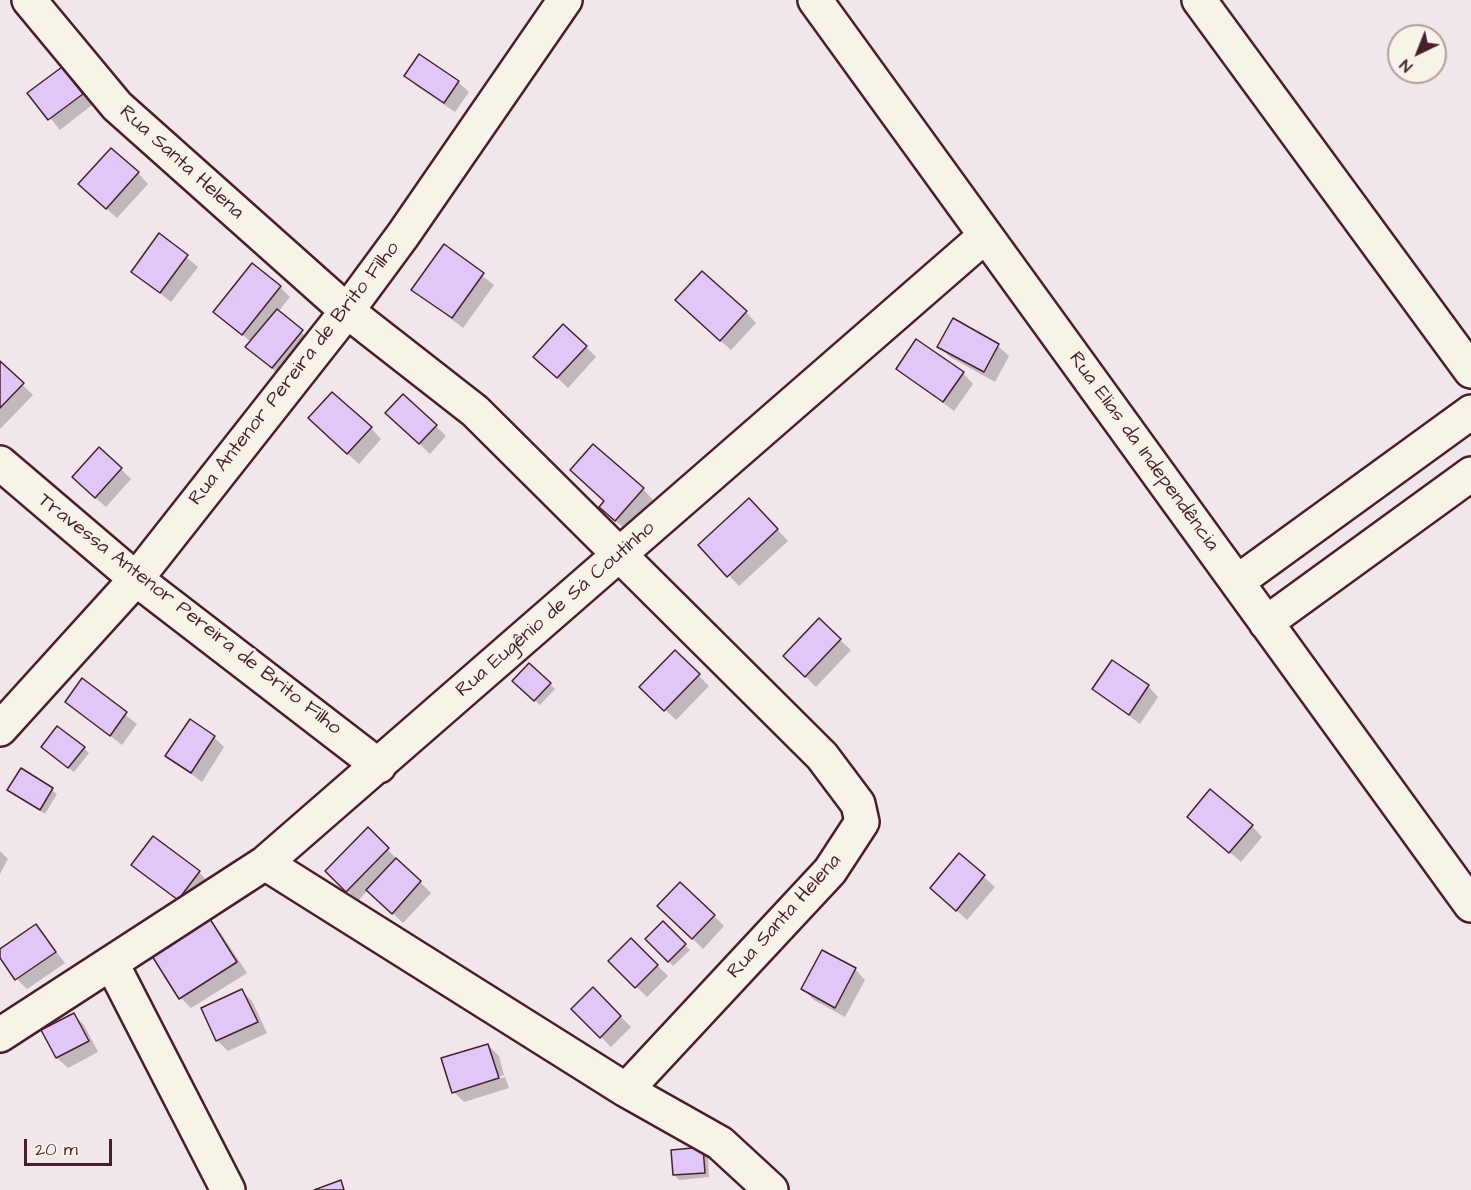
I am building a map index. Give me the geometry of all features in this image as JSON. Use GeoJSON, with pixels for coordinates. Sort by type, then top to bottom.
{"type":"FeatureCollection","features":[{"type":"Feature","properties":{"kind":"street","name":"Rua Santa Helena"},"geometry":{"type":"LineString","coordinates":[[29,0],[117,106],[346,311],[476,411],[822,756],[858,804],[862,822],[830,871],[626,1090]]}},
{"type":"Feature","properties":{"kind":"street","name":"Rua Antenor Pereira de Brito Filho"},"geometry":{"type":"LineString","coordinates":[[0,729],[136,579],[346,311],[403,235],[565,0]]}},
{"type":"Feature","properties":{"kind":"street"},"geometry":{"type":"LineString","coordinates":[[1199,0],[1471,371]]}},
{"type":"Feature","properties":{"kind":"street","name":"Rua Elias da Independência"},"geometry":{"type":"LineString","coordinates":[[817,1],[1471,905]]}},
{"type":"Feature","properties":{"kind":"street","name":"Rua Eugênio de Sá Coutinho"},"geometry":{"type":"LineString","coordinates":[[0,1035],[265,863],[986,236]]}},
{"type":"Feature","properties":{"kind":"street"},"geometry":{"type":"LineString","coordinates":[[1237,582],[1471,412]]}},
{"type":"Feature","properties":{"kind":"street","name":"Travessa Antenor Pereira de Brito Filho"},"geometry":{"type":"LineString","coordinates":[[0,463],[136,579],[379,766]]}},
{"type":"Feature","properties":{"kind":"street"},"geometry":{"type":"LineString","coordinates":[[1266,623],[1471,474]]}},
{"type":"Feature","properties":{"kind":"street"},"geometry":{"type":"LineString","coordinates":[[265,863],[626,1090],[720,1143],[771,1190]]}},
{"type":"Feature","properties":{"kind":"street"},"geometry":{"type":"LineString","coordinates":[[112,964],[228,1190]]}},
{"type":"Feature","properties":{"kind":"building"},"geometry":{"type":"Polygon","coordinates":[[[419,54],[459,81],[444,103],[404,76],[419,54]]]}},
{"type":"Feature","properties":{"kind":"building"},"geometry":{"type":"Polygon","coordinates":[[[62,67],[83,94],[48,120],[27,93],[62,67]]]}},
{"type":"Feature","properties":{"kind":"building"},"geometry":{"type":"Polygon","coordinates":[[[111,148],[139,172],[106,209],[78,184],[111,148]]]}},
{"type":"Feature","properties":{"kind":"building"},"geometry":{"type":"Polygon","coordinates":[[[159,233],[188,255],[160,293],[131,272],[159,233]]]}},
{"type":"Feature","properties":{"kind":"building"},"geometry":{"type":"Polygon","coordinates":[[[444,244],[484,273],[452,318],[411,290],[444,244]]]}},
{"type":"Feature","properties":{"kind":"building"},"geometry":{"type":"Polygon","coordinates":[[[252,263],[281,286],[242,335],[213,312],[252,263]]]}},
{"type":"Feature","properties":{"kind":"building"},"geometry":{"type":"Polygon","coordinates":[[[702,271],[747,311],[720,341],[675,300],[702,271]]]}},
{"type":"Feature","properties":{"kind":"building"},"geometry":{"type":"Polygon","coordinates":[[[277,309],[303,330],[272,368],[245,347],[277,309]]]}},
{"type":"Feature","properties":{"kind":"building"},"geometry":{"type":"Polygon","coordinates":[[[953,318],[999,344],[984,372],[937,347],[953,318]]]}},
{"type":"Feature","properties":{"kind":"building"},"geometry":{"type":"Polygon","coordinates":[[[563,324],[587,346],[557,378],[533,357],[563,324]]]}},
{"type":"Feature","properties":{"kind":"building"},"geometry":{"type":"Polygon","coordinates":[[[916,339],[964,372],[943,402],[896,369],[916,339]]]}},
{"type":"Feature","properties":{"kind":"building"},"geometry":{"type":"Polygon","coordinates":[[[0,361],[24,383],[0,408],[0,361]]]}},
{"type":"Feature","properties":{"kind":"building"},"geometry":{"type":"Polygon","coordinates":[[[332,392],[372,427],[347,454],[308,418],[332,392]]]}},
{"type":"Feature","properties":{"kind":"building"},"geometry":{"type":"Polygon","coordinates":[[[403,394],[437,425],[419,444],[385,413],[403,394]]]}},
{"type":"Feature","properties":{"kind":"building"},"geometry":{"type":"Polygon","coordinates":[[[593,444],[644,488],[615,521],[599,507],[604,501],[570,470],[593,444]]]}},
{"type":"Feature","properties":{"kind":"building"},"geometry":{"type":"Polygon","coordinates":[[[99,447],[122,468],[95,498],[72,477],[99,447]]]}},
{"type":"Feature","properties":{"kind":"building"},"geometry":{"type":"Polygon","coordinates":[[[749,498],[778,529],[727,577],[698,545],[749,498]]]}},
{"type":"Feature","properties":{"kind":"building"},"geometry":{"type":"Polygon","coordinates":[[[819,618],[841,639],[805,677],[783,656],[819,618]]]}},
{"type":"Feature","properties":{"kind":"building"},"geometry":{"type":"Polygon","coordinates":[[[675,650],[700,674],[664,711],[639,687],[675,650]]]}},
{"type":"Feature","properties":{"kind":"building"},"geometry":{"type":"Polygon","coordinates":[[[1112,660],[1149,685],[1129,715],[1092,689],[1112,660]]]}},
{"type":"Feature","properties":{"kind":"building"},"geometry":{"type":"Polygon","coordinates":[[[529,663],[551,683],[534,701],[512,681],[529,663]]]}},
{"type":"Feature","properties":{"kind":"building"},"geometry":{"type":"Polygon","coordinates":[[[82,678],[127,712],[110,736],[65,702],[82,678]]]}},
{"type":"Feature","properties":{"kind":"building"},"geometry":{"type":"Polygon","coordinates":[[[190,719],[215,736],[191,773],[165,756],[190,719]]]}},
{"type":"Feature","properties":{"kind":"building"},"geometry":{"type":"Polygon","coordinates":[[[57,726],[85,747],[68,768],[41,747],[57,726]]]}},
{"type":"Feature","properties":{"kind":"building"},"geometry":{"type":"Polygon","coordinates":[[[21,768],[53,788],[40,810],[7,790],[21,768]]]}},
{"type":"Feature","properties":{"kind":"building"},"geometry":{"type":"Polygon","coordinates":[[[1210,789],[1253,825],[1229,853],[1187,817],[1210,789]]]}},
{"type":"Feature","properties":{"kind":"building"},"geometry":{"type":"Polygon","coordinates":[[[368,827],[389,848],[346,892],[325,871],[368,827]]]}},
{"type":"Feature","properties":{"kind":"building"},"geometry":{"type":"Polygon","coordinates":[[[153,836],[200,871],[178,900],[131,865],[153,836]]]}},
{"type":"Feature","properties":{"kind":"building"},"geometry":{"type":"Polygon","coordinates":[[[959,853],[985,875],[956,911],[930,888],[959,853]]]}},
{"type":"Feature","properties":{"kind":"building"},"geometry":{"type":"Polygon","coordinates":[[[396,858],[421,881],[392,914],[366,890],[396,858]]]}},
{"type":"Feature","properties":{"kind":"building"},"geometry":{"type":"Polygon","coordinates":[[[680,882],[715,915],[692,939],[657,906],[680,882]]]}},
{"type":"Feature","properties":{"kind":"building"},"geometry":{"type":"Polygon","coordinates":[[[210,919],[237,962],[179,999],[152,956],[210,919]]]}},
{"type":"Feature","properties":{"kind":"building"},"geometry":{"type":"Polygon","coordinates":[[[663,921],[686,944],[668,962],[645,939],[663,921]]]}},
{"type":"Feature","properties":{"kind":"building"},"geometry":{"type":"Polygon","coordinates":[[[36,924],[56,952],[15,980],[0,958],[0,949],[36,924]]]}},
{"type":"Feature","properties":{"kind":"building"},"geometry":{"type":"Polygon","coordinates":[[[631,938],[658,965],[635,988],[608,961],[631,938]]]}},
{"type":"Feature","properties":{"kind":"building"},"geometry":{"type":"Polygon","coordinates":[[[822,950],[856,968],[835,1008],[801,989],[822,950]]]}},
{"type":"Feature","properties":{"kind":"building"},"geometry":{"type":"Polygon","coordinates":[[[593,987],[621,1016],[600,1038],[571,1009],[593,987]]]}},
{"type":"Feature","properties":{"kind":"building"},"geometry":{"type":"Polygon","coordinates":[[[242,989],[258,1022],[216,1041],[201,1008],[242,989]]]}},
{"type":"Feature","properties":{"kind":"building"},"geometry":{"type":"Polygon","coordinates":[[[74,1013],[89,1041],[56,1058],[41,1030],[74,1013]]]}},
{"type":"Feature","properties":{"kind":"building"},"geometry":{"type":"Polygon","coordinates":[[[488,1044],[499,1078],[452,1093],[441,1058],[488,1044]]]}},
{"type":"Feature","properties":{"kind":"building"},"geometry":{"type":"Polygon","coordinates":[[[703,1147],[705,1173],[673,1175],[671,1150],[703,1147]]]}},
{"type":"Feature","properties":{"kind":"building"},"geometry":{"type":"Polygon","coordinates":[[[341,1180],[344,1190],[314,1190],[341,1180]]]}}]}
